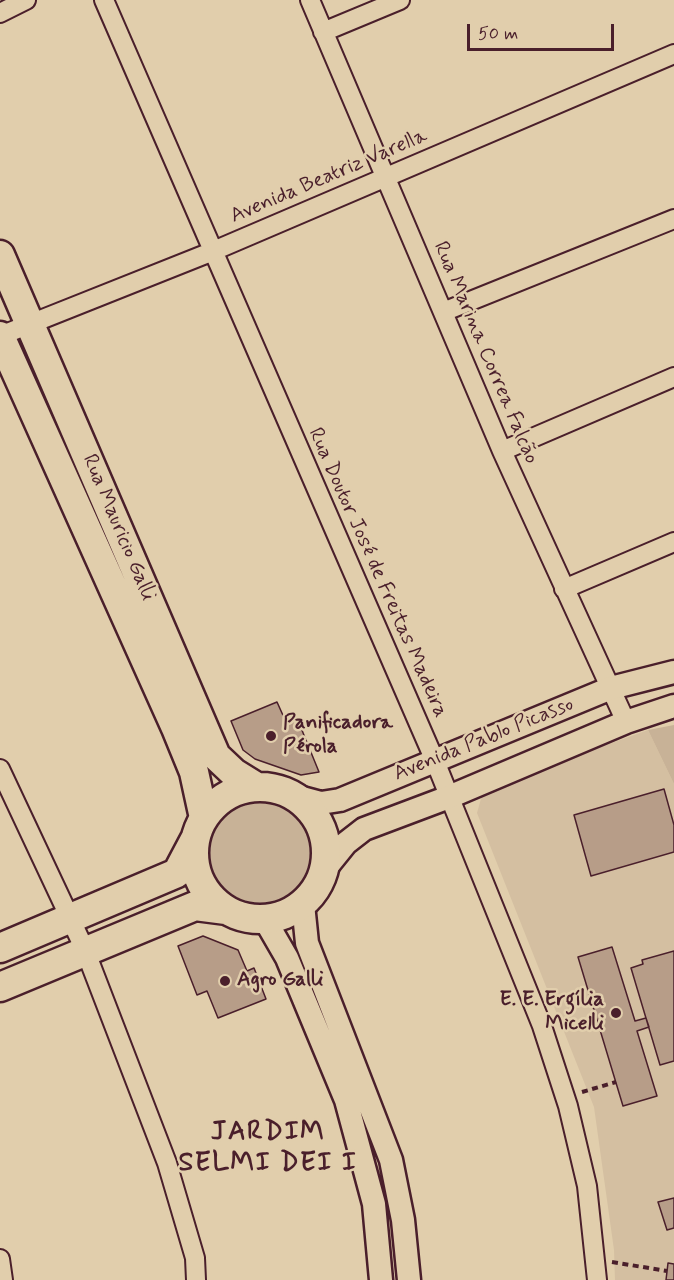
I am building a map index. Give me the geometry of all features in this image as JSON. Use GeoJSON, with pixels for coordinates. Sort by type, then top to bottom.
{"type":"FeatureCollection","features":[{"type":"Feature","properties":{"kind":"main road","name":"Rua Mauricio Galli"},"geometry":{"type":"LineString","coordinates":[[0,255],[216,756],[234,773],[255,786]]}},
{"type":"Feature","properties":{"kind":"main road","name":"Rua Mauricio Galli"},"geometry":{"type":"LineString","coordinates":[[0,336],[194,772],[200,828]]}},
{"type":"Feature","properties":{"kind":"main road"},"geometry":{"type":"LineString","coordinates":[[0,948],[177,873],[210,807],[235,791],[255,786],[276,788],[295,796],[311,810],[322,828],[327,849],[325,869],[317,888],[303,904],[285,915],[265,920],[245,918],[226,910],[195,906],[0,987]]}},
{"type":"Feature","properties":{"kind":"main road"},"geometry":{"type":"LineString","coordinates":[[200,828],[194,858],[199,879],[210,896],[226,910]]}},
{"type":"Feature","properties":{"kind":"street"},"geometry":{"type":"LineString","coordinates":[[0,13],[26,0]]}},
{"type":"Feature","properties":{"kind":"street","name":"Rua Doutor José de Freitas Madeira"},"geometry":{"type":"LineString","coordinates":[[104,0],[435,761],[542,1026],[565,1097],[587,1186],[597,1272]]}},
{"type":"Feature","properties":{"kind":"street","name":"Rua Marina Correa Falcão"},"geometry":{"type":"LineString","coordinates":[[310,0],[502,451],[626,722]]}},
{"type":"Feature","properties":{"kind":"street"},"geometry":{"type":"LineString","coordinates":[[323,32],[400,0]]}},
{"type":"Feature","properties":{"kind":"street","name":"Avenida Beatriz Varella"},"geometry":{"type":"LineString","coordinates":[[0,336],[30,322],[212,252],[674,54]]}},
{"type":"Feature","properties":{"kind":"street"},"geometry":{"type":"LineString","coordinates":[[443,312],[674,219]]}},
{"type":"Feature","properties":{"kind":"street"},"geometry":{"type":"LineString","coordinates":[[502,451],[674,378]]}},
{"type":"Feature","properties":{"kind":"street"},"geometry":{"type":"LineString","coordinates":[[564,589],[674,542]]}},
{"type":"Feature","properties":{"kind":"street","name":"Avenida Pablo Picasso"},"geometry":{"type":"LineString","coordinates":[[295,796],[321,803],[340,800],[611,688],[674,672]]}},
{"type":"Feature","properties":{"kind":"street","name":"Avenida Pablo Picasso"},"geometry":{"type":"LineString","coordinates":[[325,869],[346,843],[364,829],[449,797],[626,722],[674,706]]}},
{"type":"Feature","properties":{"kind":"street"},"geometry":{"type":"LineString","coordinates":[[0,769],[85,950],[167,1163],[195,1258],[196,1280]]}},
{"type":"Feature","properties":{"kind":"street"},"geometry":{"type":"LineString","coordinates":[[303,904],[308,943],[391,1160],[403,1220],[409,1280]]}},
{"type":"Feature","properties":{"kind":"street"},"geometry":{"type":"LineString","coordinates":[[265,920],[287,958],[346,1100],[374,1204],[381,1280]]}},
{"type":"Feature","properties":{"kind":"street"},"geometry":{"type":"LineString","coordinates":[[0,1259],[3,1280]]}},
{"type":"Feature","properties":{"kind":"path"},"geometry":{"type":"LineString","coordinates":[[565,1097],[616,1082]]}},
{"type":"Feature","properties":{"kind":"path"},"geometry":{"type":"LineString","coordinates":[[597,1272],[615,1262],[667,1271]]}},
{"type":"Feature","properties":{"kind":"shaded area"},"geometry":{"type":"Polygon","coordinates":[[[674,725],[674,784],[648,730],[674,725]]]}},
{"type":"Feature","properties":{"kind":"shaded area","name":"E. E. Ergília Micelli"},"geometry":{"type":"Polygon","coordinates":[[[648,730],[674,784],[674,1280],[615,1280],[614,1250],[594,1107],[477,813],[482,795],[531,772],[648,730]]]}},
{"type":"Feature","properties":{"kind":"shaded area"},"geometry":{"type":"Polygon","coordinates":[[[261,799],[281,803],[298,814],[309,831],[313,851],[309,871],[298,888],[281,899],[261,903],[241,899],[224,888],[213,871],[209,851],[213,831],[224,814],[241,803],[261,799]]]}},
{"type":"Feature","properties":{"kind":"building","name":"Panificadora Pérola"},"geometry":{"type":"Polygon","coordinates":[[[277,702],[286,722],[297,718],[319,772],[301,775],[255,759],[243,750],[231,721],[277,702]]]}},
{"type":"Feature","properties":{"kind":"building"},"geometry":{"type":"Polygon","coordinates":[[[664,789],[674,825],[674,852],[591,876],[574,815],[664,789]]]}},
{"type":"Feature","properties":{"kind":"building","name":"Agro Galli"},"geometry":{"type":"Polygon","coordinates":[[[203,936],[238,950],[247,971],[254,968],[266,999],[218,1018],[207,991],[197,995],[178,946],[203,936]]]}},
{"type":"Feature","properties":{"kind":"building"},"geometry":{"type":"Polygon","coordinates":[[[612,947],[635,1021],[646,1018],[649,1027],[637,1031],[657,1096],[623,1106],[578,957],[612,947]]]}},
{"type":"Feature","properties":{"kind":"building"},"geometry":{"type":"Polygon","coordinates":[[[674,951],[674,1061],[660,1065],[631,968],[643,964],[642,960],[674,951]]]}},
{"type":"Feature","properties":{"kind":"building"},"geometry":{"type":"Polygon","coordinates":[[[674,1198],[674,1228],[667,1230],[658,1202],[674,1198]]]}},
{"type":"Feature","properties":{"kind":"building"},"geometry":{"type":"Polygon","coordinates":[[[668,1263],[674,1264],[674,1280],[666,1280],[668,1263]]]}},
{"type":"Feature","properties":{"kind":"place","name":"Panificadora Pérola"},"geometry":{"type":"Point","coordinates":[271,736]}},
{"type":"Feature","properties":{"kind":"place","name":"Agro Galli"},"geometry":{"type":"Point","coordinates":[225,981]}},
{"type":"Feature","properties":{"kind":"place","name":"E. E. Ergília Micelli"},"geometry":{"type":"Point","coordinates":[616,1013]}},
{"type":"Feature","properties":{"kind":"district","name":"JARDIM SELMI DEI I"},"geometry":{"type":"Point","coordinates":[268,1148]}}]}
